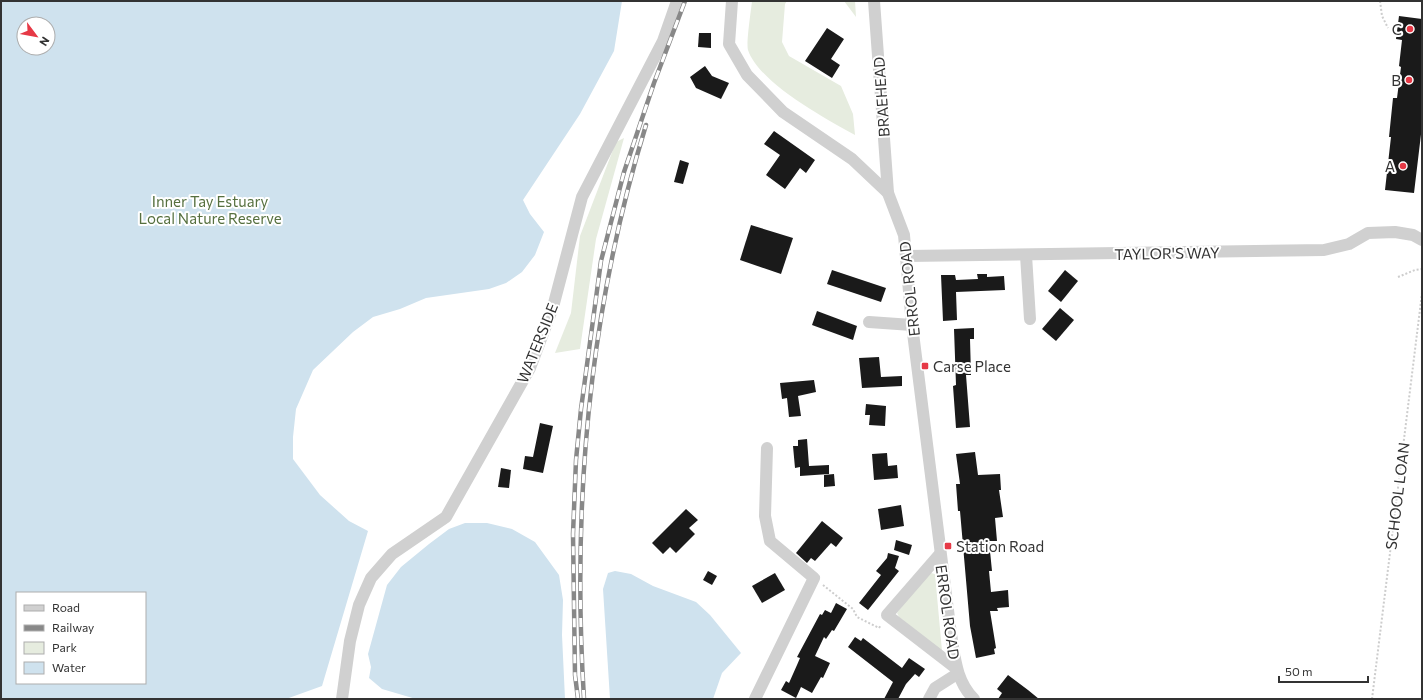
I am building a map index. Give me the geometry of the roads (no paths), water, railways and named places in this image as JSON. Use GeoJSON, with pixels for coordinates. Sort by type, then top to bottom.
{"type":"FeatureCollection","features":[{"type":"Feature","properties":{"kind":"street","name":"WATERSIDE"},"geometry":{"type":"LineString","coordinates":[[342,699],[350,641],[359,605],[371,578],[392,554],[446,517],[530,368],[553,307],[582,197],[663,41],[677,1]]}},
{"type":"Feature","properties":{"kind":"street","name":"ERROL ROAD"},"geometry":{"type":"LineString","coordinates":[[732,1],[729,44],[747,76],[783,112],[852,159],[888,193],[904,236],[912,325],[926,442],[957,672],[966,691],[974,699]]}},
{"type":"Feature","properties":{"kind":"street","name":"BRAEHEAD"},"geometry":{"type":"LineString","coordinates":[[874,1],[888,193]]}},
{"type":"Feature","properties":{"kind":"street","name":"TAYLOR'S WAY"},"geometry":{"type":"LineString","coordinates":[[907,256],[1324,250],[1349,244],[1368,233],[1395,232],[1413,235],[1422,240]]}},
{"type":"Feature","properties":{"kind":"street"},"geometry":{"type":"LineString","coordinates":[[1026,255],[1030,319]]}},
{"type":"Feature","properties":{"kind":"street"},"geometry":{"type":"LineString","coordinates":[[910,297],[918,301],[934,438],[932,441],[926,442]]}},
{"type":"Feature","properties":{"kind":"street"},"geometry":{"type":"LineString","coordinates":[[869,322],[912,325]]}},
{"type":"Feature","properties":{"kind":"street"},"geometry":{"type":"LineString","coordinates":[[755,699],[814,578],[770,541],[766,516],[767,448]]}},
{"type":"Feature","properties":{"kind":"street","name":"ERROL ROAD"},"geometry":{"type":"LineString","coordinates":[[940,554],[887,615],[957,672]]}},
{"type":"Feature","properties":{"kind":"street"},"geometry":{"type":"LineString","coordinates":[[929,699],[935,688],[957,672]]}},
{"type":"Feature","properties":{"kind":"water","name":"Inner Tay Estuary Local Nature Reserve"},"geometry":{"type":"Polygon","coordinates":[[[1,1],[622,1],[614,51],[580,114],[523,200],[530,214],[544,232],[535,255],[522,272],[506,283],[489,289],[426,298],[400,309],[373,317],[353,332],[313,370],[296,409],[293,437],[293,459],[320,495],[349,521],[368,531],[322,686],[286,699],[1,699],[1,1]]]}},
{"type":"Feature","properties":{"kind":"water"},"geometry":{"type":"Polygon","coordinates":[[[465,523],[487,523],[512,529],[535,542],[559,575],[563,600],[562,635],[565,699],[416,699],[382,689],[369,678],[371,667],[368,654],[387,585],[401,567],[429,544],[449,529],[465,523]]]}},
{"type":"Feature","properties":{"kind":"water"},"geometry":{"type":"Polygon","coordinates":[[[615,571],[631,574],[653,586],[696,602],[710,615],[741,653],[722,673],[713,699],[610,699],[603,589],[608,573],[615,571]]]}},
{"type":"Feature","properties":{"kind":"railway"},"geometry":{"type":"LineString","coordinates":[[578,699],[575,675],[573,534],[576,460],[581,409],[601,261],[624,172],[654,83],[685,1]]}},
{"type":"Feature","properties":{"kind":"railway"},"geometry":{"type":"LineString","coordinates":[[584,699],[581,627],[581,554],[583,481],[589,409],[598,337],[611,266],[626,195],[646,125]]}},
{"type":"Feature","properties":{"kind":"place","name":"C"},"geometry":{"type":"Point","coordinates":[1410,29]}},
{"type":"Feature","properties":{"kind":"place","name":"B"},"geometry":{"type":"Point","coordinates":[1409,80]}},
{"type":"Feature","properties":{"kind":"place","name":"A"},"geometry":{"type":"Point","coordinates":[1403,166]}},
{"type":"Feature","properties":{"kind":"place","name":"Carse Place"},"geometry":{"type":"Point","coordinates":[925,366]}},
{"type":"Feature","properties":{"kind":"place","name":"Station Road"},"geometry":{"type":"Point","coordinates":[948,546]}}]}
